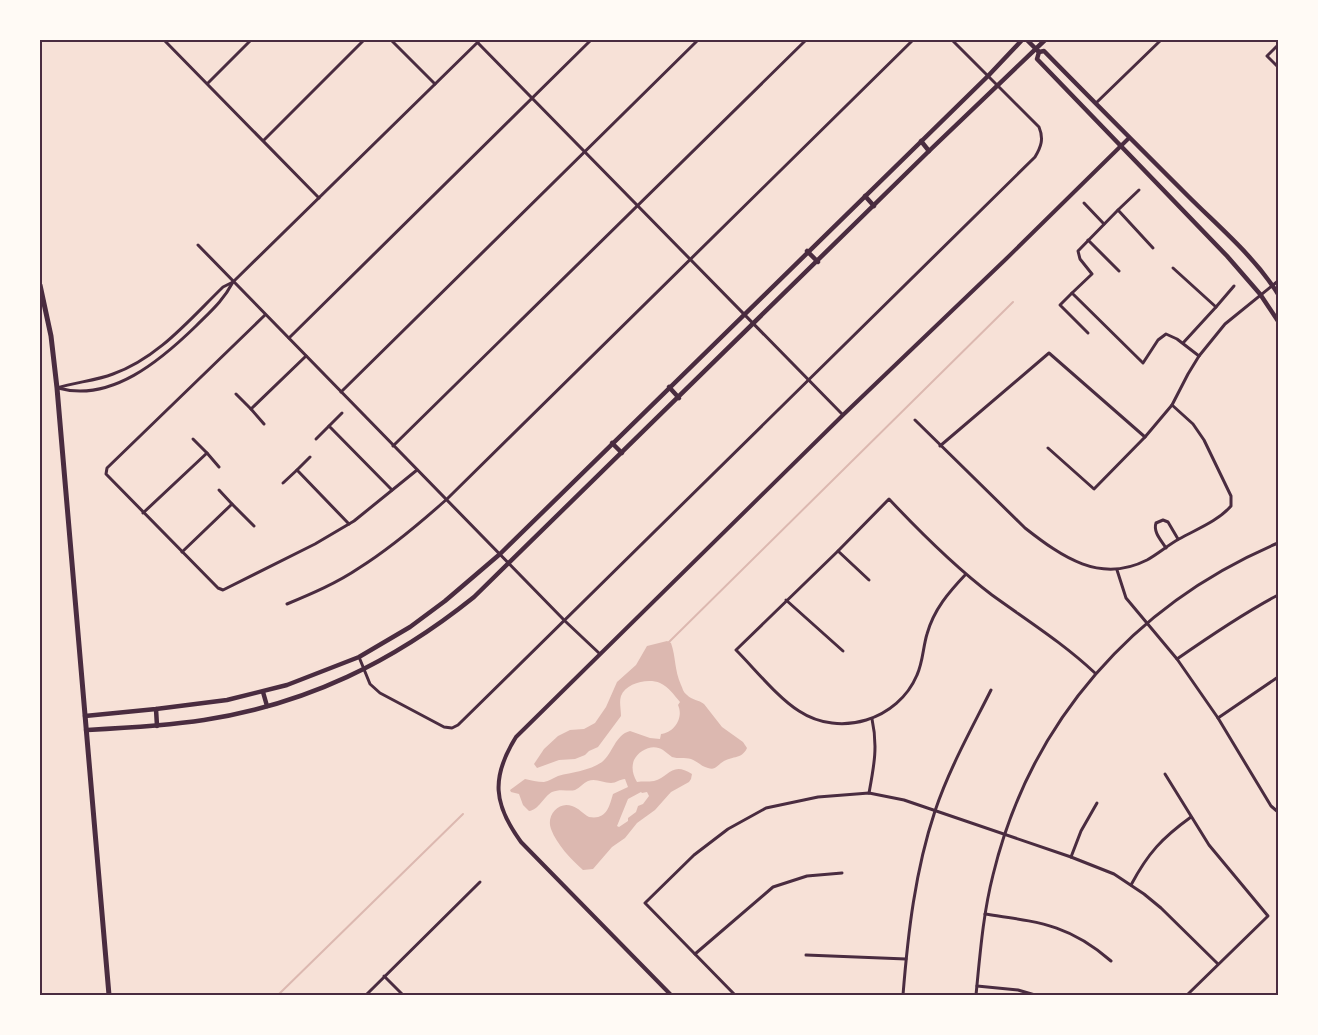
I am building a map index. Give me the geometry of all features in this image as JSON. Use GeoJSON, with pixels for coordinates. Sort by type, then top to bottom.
{"type":"FeatureCollection","features":[{"type":"Feature","properties":{"kind":"main road"},"geometry":{"type":"LineString","coordinates":[[85,716],[210,703],[263,692],[287,685],[359,657],[410,627],[445,601],[500,554],[807,251],[988,76],[1022,40]]}},
{"type":"Feature","properties":{"kind":"main road"},"geometry":{"type":"LineString","coordinates":[[1027,40],[1038,50],[1044,51],[1243,250],[1273,285],[1278,294]]}},
{"type":"Feature","properties":{"kind":"main road"},"geometry":{"type":"LineString","coordinates":[[86,730],[157,726],[239,714],[267,706],[314,691],[363,670],[402,649],[440,624],[474,597],[510,563],[929,151],[998,85],[1038,50],[1046,40]]}},
{"type":"Feature","properties":{"kind":"main road"},"geometry":{"type":"LineString","coordinates":[[1038,50],[1037,59],[1196,223],[1260,294],[1278,321]]}},
{"type":"Feature","properties":{"kind":"main road"},"geometry":{"type":"LineString","coordinates":[[921,141],[929,151]]}},
{"type":"Feature","properties":{"kind":"main road"},"geometry":{"type":"LineString","coordinates":[[865,196],[874,206]]}},
{"type":"Feature","properties":{"kind":"main road"},"geometry":{"type":"LineString","coordinates":[[807,251],[818,262]]}},
{"type":"Feature","properties":{"kind":"main road"},"geometry":{"type":"LineString","coordinates":[[40,285],[51,336],[57,388],[109,995]]}},
{"type":"Feature","properties":{"kind":"main road"},"geometry":{"type":"LineString","coordinates":[[669,387],[679,398]]}},
{"type":"Feature","properties":{"kind":"main road"},"geometry":{"type":"LineString","coordinates":[[612,443],[622,453]]}},
{"type":"Feature","properties":{"kind":"main road"},"geometry":{"type":"LineString","coordinates":[[263,692],[267,706]]}},
{"type":"Feature","properties":{"kind":"main road"},"geometry":{"type":"LineString","coordinates":[[156,709],[157,726]]}},
{"type":"Feature","properties":{"kind":"street"},"geometry":{"type":"LineString","coordinates":[[164,40],[319,198]]}},
{"type":"Feature","properties":{"kind":"street"},"geometry":{"type":"LineString","coordinates":[[208,83],[252,40]]}},
{"type":"Feature","properties":{"kind":"street"},"geometry":{"type":"LineString","coordinates":[[264,140],[364,40]]}},
{"type":"Feature","properties":{"kind":"street"},"geometry":{"type":"LineString","coordinates":[[391,40],[435,84]]}},
{"type":"Feature","properties":{"kind":"street"},"geometry":{"type":"LineString","coordinates":[[289,338],[591,40]]}},
{"type":"Feature","properties":{"kind":"street"},"geometry":{"type":"LineString","coordinates":[[342,392],[698,40]]}},
{"type":"Feature","properties":{"kind":"street"},"geometry":{"type":"LineString","coordinates":[[393,446],[806,40]]}},
{"type":"Feature","properties":{"kind":"street"},"geometry":{"type":"LineString","coordinates":[[287,604],[329,586],[358,569],[402,538],[447,499],[913,40]]}},
{"type":"Feature","properties":{"kind":"street"},"geometry":{"type":"LineString","coordinates":[[359,657],[370,684],[380,692],[438,725],[452,728],[458,725],[1035,157],[1040,149],[1042,140],[1039,128],[952,40]]}},
{"type":"Feature","properties":{"kind":"street"},"geometry":{"type":"LineString","coordinates":[[1096,103],[1161,40]]}},
{"type":"Feature","properties":{"kind":"street"},"geometry":{"type":"LineString","coordinates":[[57,388],[112,375],[145,360],[170,339],[223,288],[233,282],[479,41],[532,99],[843,414]]}},
{"type":"Feature","properties":{"kind":"street"},"geometry":{"type":"LineString","coordinates":[[1278,45],[1267,56],[1278,67]]}},
{"type":"Feature","properties":{"kind":"street"},"geometry":{"type":"LineString","coordinates":[[671,995],[521,842],[508,822],[498,792],[502,762],[516,738],[600,654],[843,414],[1006,259],[1129,138]]}},
{"type":"Feature","properties":{"kind":"street"},"geometry":{"type":"LineString","coordinates":[[1088,333],[1060,305],[1092,274],[1080,259],[1078,251],[1139,190]]}},
{"type":"Feature","properties":{"kind":"street"},"geometry":{"type":"LineString","coordinates":[[1084,203],[1104,224]]}},
{"type":"Feature","properties":{"kind":"street"},"geometry":{"type":"LineString","coordinates":[[1118,210],[1153,248]]}},
{"type":"Feature","properties":{"kind":"street"},"geometry":{"type":"LineString","coordinates":[[1088,240],[1119,271]]}},
{"type":"Feature","properties":{"kind":"street"},"geometry":{"type":"LineString","coordinates":[[198,245],[565,621],[600,654]]}},
{"type":"Feature","properties":{"kind":"street"},"geometry":{"type":"LineString","coordinates":[[1173,268],[1216,307]]}},
{"type":"Feature","properties":{"kind":"street"},"geometry":{"type":"LineString","coordinates":[[1048,448],[1094,489],[1145,437],[1172,405],[1188,374],[1225,324],[1278,281]]}},
{"type":"Feature","properties":{"kind":"street"},"geometry":{"type":"LineString","coordinates":[[57,388],[73,392],[93,390],[113,384],[148,368],[172,349],[225,297],[233,282]]}},
{"type":"Feature","properties":{"kind":"street"},"geometry":{"type":"LineString","coordinates":[[1183,343],[1234,286]]}},
{"type":"Feature","properties":{"kind":"street"},"geometry":{"type":"LineString","coordinates":[[1072,293],[1143,363],[1158,340],[1166,334],[1177,339],[1200,356]]}},
{"type":"Feature","properties":{"kind":"street"},"geometry":{"type":"LineString","coordinates":[[265,314],[107,468],[106,474],[218,588],[223,590],[315,544],[349,524],[417,470]]}},
{"type":"Feature","properties":{"kind":"street"},"geometry":{"type":"LineString","coordinates":[[940,446],[1049,353],[1145,437]]}},
{"type":"Feature","properties":{"kind":"street"},"geometry":{"type":"LineString","coordinates":[[251,409],[306,356]]}},
{"type":"Feature","properties":{"kind":"street"},"geometry":{"type":"LineString","coordinates":[[236,394],[264,424]]}},
{"type":"Feature","properties":{"kind":"street"},"geometry":{"type":"LineString","coordinates":[[915,420],[1025,528],[1039,539],[1084,566],[1117,570],[1148,560],[1178,540],[1224,514],[1231,506],[1231,496],[1204,440],[1193,424],[1172,405]]}},
{"type":"Feature","properties":{"kind":"street"},"geometry":{"type":"LineString","coordinates":[[316,438],[342,413]]}},
{"type":"Feature","properties":{"kind":"street"},"geometry":{"type":"LineString","coordinates":[[329,426],[392,490]]}},
{"type":"Feature","properties":{"kind":"street"},"geometry":{"type":"LineString","coordinates":[[193,439],[220,467]]}},
{"type":"Feature","properties":{"kind":"street"},"geometry":{"type":"LineString","coordinates":[[144,513],[206,453]]}},
{"type":"Feature","properties":{"kind":"street"},"geometry":{"type":"LineString","coordinates":[[283,483],[310,457]]}},
{"type":"Feature","properties":{"kind":"street"},"geometry":{"type":"LineString","coordinates":[[297,470],[349,524]]}},
{"type":"Feature","properties":{"kind":"street"},"geometry":{"type":"LineString","coordinates":[[219,490],[254,526]]}},
{"type":"Feature","properties":{"kind":"street"},"geometry":{"type":"LineString","coordinates":[[966,574],[939,605],[927,633],[918,675],[908,691],[888,711],[872,720],[840,724],[811,718],[787,702],[736,650],[889,499],[966,574],[992,595],[1058,640],[1095,673]]}},
{"type":"Feature","properties":{"kind":"street"},"geometry":{"type":"LineString","coordinates":[[182,552],[232,504]]}},
{"type":"Feature","properties":{"kind":"street"},"geometry":{"type":"LineString","coordinates":[[1166,548],[1156,533],[1156,523],[1163,520],[1168,522],[1178,540]]}},
{"type":"Feature","properties":{"kind":"street"},"geometry":{"type":"LineString","coordinates":[[976,995],[985,914],[1004,834],[1016,802],[1034,765],[1068,709],[1095,673],[1146,623],[1173,602],[1221,570],[1249,555],[1278,543]]}},
{"type":"Feature","properties":{"kind":"street"},"geometry":{"type":"LineString","coordinates":[[838,551],[869,580]]}},
{"type":"Feature","properties":{"kind":"street"},"geometry":{"type":"LineString","coordinates":[[1117,570],[1126,598],[1177,659],[1218,718],[1271,806],[1278,812]]}},
{"type":"Feature","properties":{"kind":"street"},"geometry":{"type":"LineString","coordinates":[[1177,659],[1250,610],[1278,596]]}},
{"type":"Feature","properties":{"kind":"street"},"geometry":{"type":"LineString","coordinates":[[786,600],[843,651]]}},
{"type":"Feature","properties":{"kind":"street"},"geometry":{"type":"LineString","coordinates":[[1218,718],[1278,677]]}},
{"type":"Feature","properties":{"kind":"street"},"geometry":{"type":"LineString","coordinates":[[903,995],[917,883],[935,811],[953,765],[991,690]]}},
{"type":"Feature","properties":{"kind":"street"},"geometry":{"type":"LineString","coordinates":[[869,793],[876,750],[872,720]]}},
{"type":"Feature","properties":{"kind":"street"},"geometry":{"type":"LineString","coordinates":[[1165,774],[1214,851],[1268,916],[1187,995]]}},
{"type":"Feature","properties":{"kind":"street"},"geometry":{"type":"LineString","coordinates":[[735,995],[645,903],[694,855],[721,834],[766,808],[818,797],[869,793],[904,800],[1071,857],[1114,874],[1161,908],[1218,964]]}},
{"type":"Feature","properties":{"kind":"street"},"geometry":{"type":"LineString","coordinates":[[1071,857],[1081,831],[1096,803]]}},
{"type":"Feature","properties":{"kind":"street"},"geometry":{"type":"LineString","coordinates":[[1131,885],[1141,867],[1160,842],[1191,816]]}},
{"type":"Feature","properties":{"kind":"street"},"geometry":{"type":"LineString","coordinates":[[695,954],[773,887],[807,876],[842,873]]}},
{"type":"Feature","properties":{"kind":"street"},"geometry":{"type":"LineString","coordinates":[[366,995],[480,882]]}},
{"type":"Feature","properties":{"kind":"street"},"geometry":{"type":"LineString","coordinates":[[985,914],[1040,922],[1058,928],[1084,940],[1111,961]]}},
{"type":"Feature","properties":{"kind":"street"},"geometry":{"type":"LineString","coordinates":[[806,955],[906,959]]}},
{"type":"Feature","properties":{"kind":"street"},"geometry":{"type":"LineString","coordinates":[[384,976],[403,995]]}},
{"type":"Feature","properties":{"kind":"street"},"geometry":{"type":"LineString","coordinates":[[977,986],[1018,990],[1035,995]]}},
{"type":"Feature","properties":{"kind":"shaded area"},"geometry":{"type":"Polygon","coordinates":[[[667,641],[671,643],[677,674],[685,693],[704,704],[722,727],[743,742],[747,748],[740,756],[727,759],[711,769],[691,759],[672,757],[655,747],[639,753],[633,763],[634,777],[637,782],[654,781],[675,769],[685,770],[692,774],[691,779],[671,792],[655,810],[637,823],[625,838],[612,847],[593,869],[583,870],[557,841],[551,829],[550,819],[554,811],[567,805],[577,808],[589,817],[603,815],[608,808],[613,794],[628,787],[625,779],[611,783],[591,780],[575,790],[552,792],[536,808],[529,811],[523,805],[519,794],[510,790],[525,779],[544,782],[597,765],[606,758],[617,740],[630,731],[650,738],[660,739],[661,734],[674,728],[679,720],[680,710],[678,705],[680,702],[669,689],[660,683],[644,681],[632,685],[621,696],[621,716],[598,747],[575,759],[559,760],[537,768],[534,764],[544,749],[558,736],[570,730],[584,729],[595,723],[606,707],[617,682],[636,665],[647,646],[667,641]],[[647,792],[628,799],[617,826],[619,827],[628,821],[628,818],[636,812],[638,806],[643,804],[649,796],[647,792]]]}},
{"type":"Feature","properties":{"kind":"waterway"},"geometry":{"type":"LineString","coordinates":[[668,643],[1013,302]]}},
{"type":"Feature","properties":{"kind":"waterway"},"geometry":{"type":"LineString","coordinates":[[278,995],[463,814]]}},
{"type":"Feature","properties":{"kind":"waterway"},"geometry":{"type":"LineString","coordinates":[[1275,995],[1278,992]]}}]}
